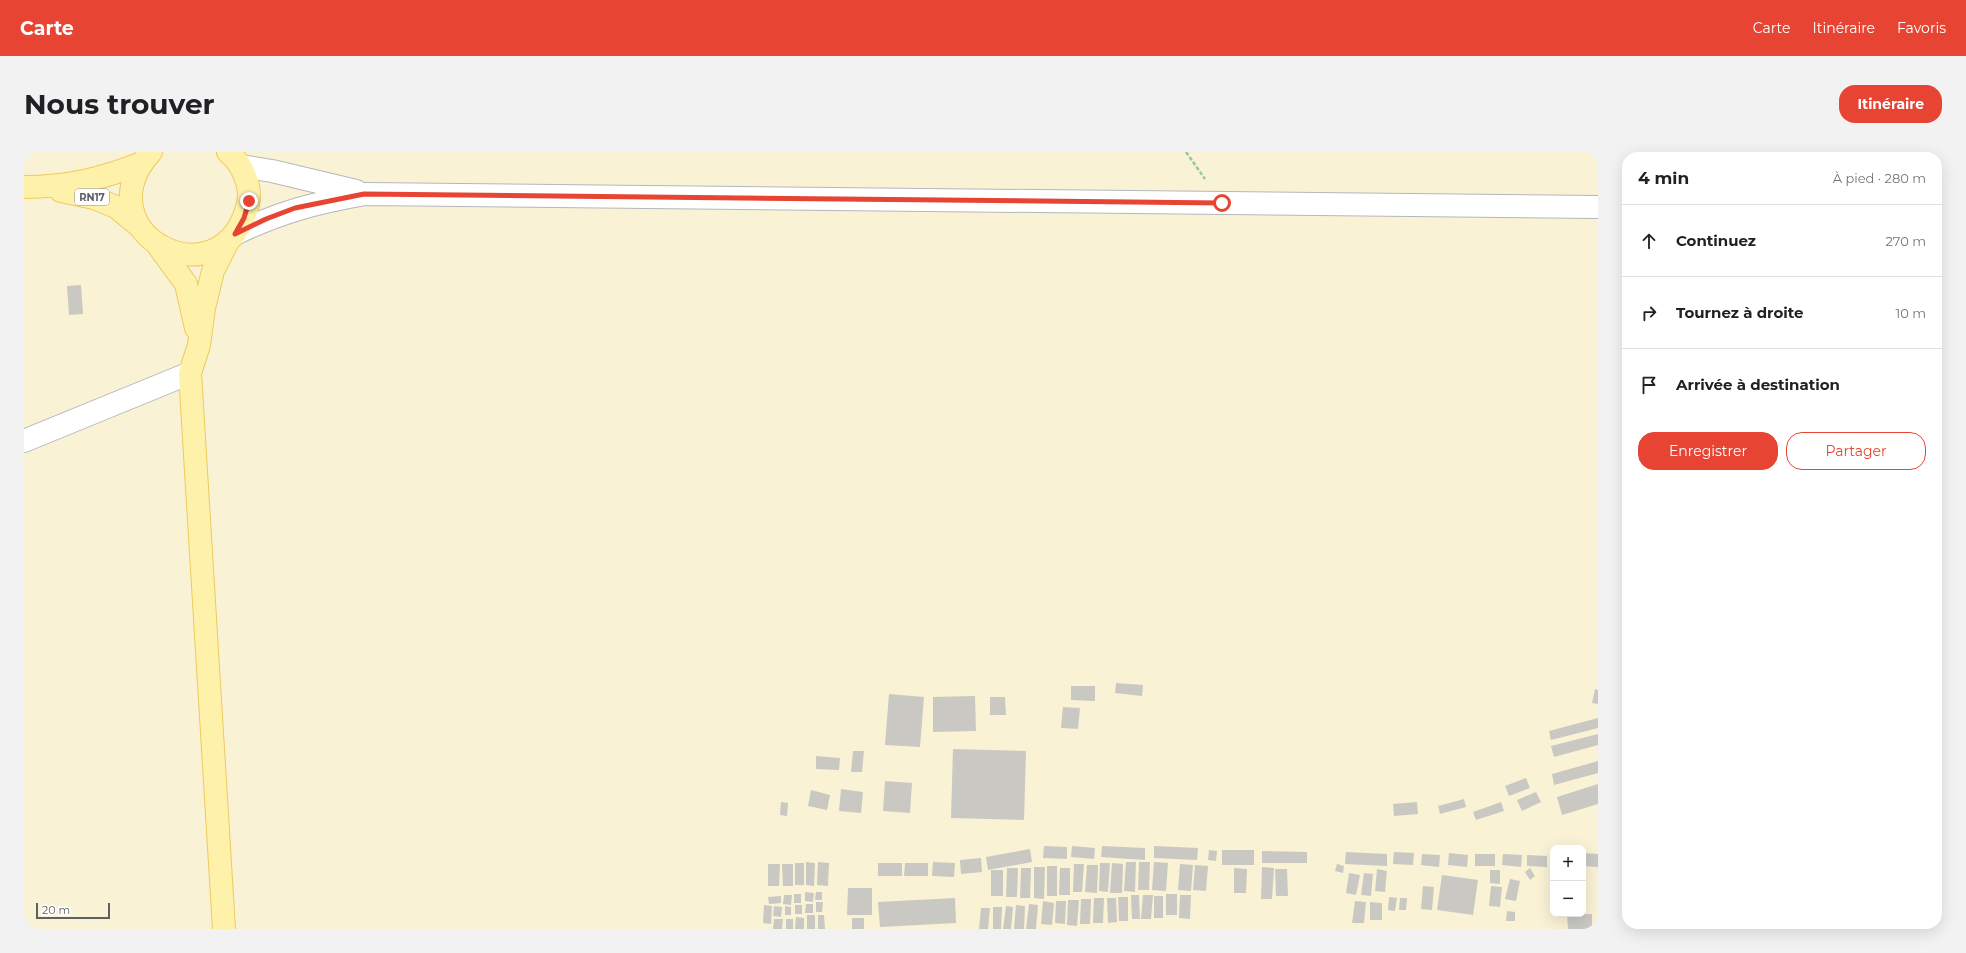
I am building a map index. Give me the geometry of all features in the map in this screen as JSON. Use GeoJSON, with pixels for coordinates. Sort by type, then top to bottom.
{"type":"FeatureCollection","features":[{"type":"Feature","properties":{"kind":"main road","name":"RN17"},"geometry":{"type":"LineString","coordinates":[[31,187],[63,186],[92,181],[146,157]]}},
{"type":"Feature","properties":{"kind":"main road"},"geometry":{"type":"LineString","coordinates":[[146,157],[134,177],[131,194],[132,210],[138,225],[147,237],[159,247],[186,284],[199,345]]}},
{"type":"Feature","properties":{"kind":"main road"},"geometry":{"type":"LineString","coordinates":[[224,929],[190,373],[199,345],[204,308],[213,271],[244,218],[249,201],[248,183],[235,159]]}},
{"type":"Feature","properties":{"kind":"main road","name":"RN17"},"geometry":{"type":"LineString","coordinates":[[31,187],[94,198],[116,207],[138,225]]}},
{"type":"Feature","properties":{"kind":"main road"},"geometry":{"type":"LineString","coordinates":[[159,247],[176,254],[195,255],[213,250],[232,237]]}},
{"type":"Feature","properties":{"kind":"street"},"geometry":{"type":"LineString","coordinates":[[235,159],[272,171],[364,194]]}},
{"type":"Feature","properties":{"kind":"street"},"geometry":{"type":"LineString","coordinates":[[232,237],[266,219],[295,208],[364,194],[1598,207]]}},
{"type":"Feature","properties":{"kind":"street"},"geometry":{"type":"LineString","coordinates":[[24,441],[190,373]]}},
{"type":"Feature","properties":{"kind":"sand"},"geometry":{"type":"Polygon","coordinates":[[[24,152],[1598,152],[1598,929],[24,929],[24,152]]]}},
{"type":"Feature","properties":{"kind":"building"},"geometry":{"type":"Polygon","coordinates":[[[81,285],[83,314],[69,315],[67,286],[81,285]]]}},
{"type":"Feature","properties":{"kind":"building"},"geometry":{"type":"Polygon","coordinates":[[[1116,683],[1143,685],[1142,696],[1115,693],[1116,683]]]}},
{"type":"Feature","properties":{"kind":"building"},"geometry":{"type":"Polygon","coordinates":[[[1071,686],[1095,686],[1095,701],[1071,700],[1071,686]]]}},
{"type":"Feature","properties":{"kind":"building"},"geometry":{"type":"Polygon","coordinates":[[[1595,689],[1598,690],[1598,704],[1592,703],[1595,689]]]}},
{"type":"Feature","properties":{"kind":"building"},"geometry":{"type":"Polygon","coordinates":[[[889,694],[924,697],[920,747],[885,745],[889,694]]]}},
{"type":"Feature","properties":{"kind":"building"},"geometry":{"type":"Polygon","coordinates":[[[975,696],[976,731],[933,732],[933,697],[975,696]]]}},
{"type":"Feature","properties":{"kind":"building"},"geometry":{"type":"Polygon","coordinates":[[[990,697],[1005,697],[1006,715],[990,715],[990,697]]]}},
{"type":"Feature","properties":{"kind":"building"},"geometry":{"type":"Polygon","coordinates":[[[1063,707],[1080,708],[1078,729],[1061,728],[1063,707]]]}},
{"type":"Feature","properties":{"kind":"building"},"geometry":{"type":"Polygon","coordinates":[[[1598,718],[1598,728],[1551,740],[1549,731],[1598,718]]]}},
{"type":"Feature","properties":{"kind":"building"},"geometry":{"type":"Polygon","coordinates":[[[1598,734],[1598,745],[1554,757],[1551,746],[1598,734]]]}},
{"type":"Feature","properties":{"kind":"building"},"geometry":{"type":"Polygon","coordinates":[[[953,749],[1026,751],[1024,820],[951,818],[953,749]]]}},
{"type":"Feature","properties":{"kind":"building"},"geometry":{"type":"Polygon","coordinates":[[[853,751],[864,751],[862,772],[851,772],[853,751]]]}},
{"type":"Feature","properties":{"kind":"building"},"geometry":{"type":"Polygon","coordinates":[[[816,756],[840,758],[839,770],[816,769],[816,756]]]}},
{"type":"Feature","properties":{"kind":"building"},"geometry":{"type":"Polygon","coordinates":[[[1598,761],[1598,773],[1554,785],[1552,774],[1598,761]]]}},
{"type":"Feature","properties":{"kind":"building"},"geometry":{"type":"Polygon","coordinates":[[[1526,778],[1530,788],[1509,796],[1505,786],[1526,778]]]}},
{"type":"Feature","properties":{"kind":"building"},"geometry":{"type":"Polygon","coordinates":[[[885,781],[912,783],[910,813],[883,811],[885,781]]]}},
{"type":"Feature","properties":{"kind":"building"},"geometry":{"type":"Polygon","coordinates":[[[1598,784],[1598,804],[1562,815],[1557,797],[1598,784]]]}},
{"type":"Feature","properties":{"kind":"building"},"geometry":{"type":"Polygon","coordinates":[[[841,789],[863,792],[861,813],[839,811],[841,789]]]}},
{"type":"Feature","properties":{"kind":"building"},"geometry":{"type":"Polygon","coordinates":[[[811,790],[830,795],[827,810],[808,806],[811,790]]]}},
{"type":"Feature","properties":{"kind":"building"},"geometry":{"type":"Polygon","coordinates":[[[1536,792],[1541,802],[1522,811],[1517,800],[1536,792]]]}},
{"type":"Feature","properties":{"kind":"building"},"geometry":{"type":"Polygon","coordinates":[[[1464,799],[1466,807],[1440,814],[1438,806],[1464,799]]]}},
{"type":"Feature","properties":{"kind":"building"},"geometry":{"type":"Polygon","coordinates":[[[781,802],[788,803],[787,816],[780,815],[781,802]]]}},
{"type":"Feature","properties":{"kind":"building"},"geometry":{"type":"Polygon","coordinates":[[[1417,802],[1418,814],[1394,816],[1393,804],[1417,802]]]}},
{"type":"Feature","properties":{"kind":"building"},"geometry":{"type":"Polygon","coordinates":[[[1501,802],[1504,811],[1476,820],[1473,812],[1501,802]]]}},
{"type":"Feature","properties":{"kind":"building"},"geometry":{"type":"Polygon","coordinates":[[[1044,846],[1067,847],[1067,859],[1043,858],[1044,846]]]}},
{"type":"Feature","properties":{"kind":"building"},"geometry":{"type":"Polygon","coordinates":[[[1072,846],[1095,848],[1094,859],[1071,857],[1072,846]]]}},
{"type":"Feature","properties":{"kind":"building"},"geometry":{"type":"Polygon","coordinates":[[[1102,846],[1145,848],[1145,860],[1101,857],[1102,846]]]}},
{"type":"Feature","properties":{"kind":"building"},"geometry":{"type":"Polygon","coordinates":[[[1154,846],[1198,848],[1197,860],[1154,858],[1154,846]]]}},
{"type":"Feature","properties":{"kind":"building"},"geometry":{"type":"Polygon","coordinates":[[[1030,849],[1032,862],[988,870],[986,857],[1030,849]]]}},
{"type":"Feature","properties":{"kind":"building"},"geometry":{"type":"Polygon","coordinates":[[[1209,850],[1217,851],[1216,861],[1208,860],[1209,850]]]}},
{"type":"Feature","properties":{"kind":"building"},"geometry":{"type":"Polygon","coordinates":[[[1222,850],[1254,850],[1254,865],[1222,865],[1222,850]]]}},
{"type":"Feature","properties":{"kind":"building"},"geometry":{"type":"Polygon","coordinates":[[[1262,851],[1307,852],[1307,863],[1262,863],[1262,851]]]}},
{"type":"Feature","properties":{"kind":"building"},"geometry":{"type":"Polygon","coordinates":[[[1346,852],[1387,854],[1387,866],[1345,864],[1346,852]]]}},
{"type":"Feature","properties":{"kind":"building"},"geometry":{"type":"Polygon","coordinates":[[[1394,852],[1414,853],[1413,865],[1393,864],[1394,852]]]}},
{"type":"Feature","properties":{"kind":"building"},"geometry":{"type":"Polygon","coordinates":[[[1449,853],[1468,855],[1467,867],[1448,865],[1449,853]]]}},
{"type":"Feature","properties":{"kind":"building"},"geometry":{"type":"Polygon","coordinates":[[[1586,853],[1598,854],[1598,867],[1586,866],[1586,853]]]}},
{"type":"Feature","properties":{"kind":"building"},"geometry":{"type":"Polygon","coordinates":[[[1422,854],[1440,855],[1439,867],[1421,865],[1422,854]]]}},
{"type":"Feature","properties":{"kind":"building"},"geometry":{"type":"Polygon","coordinates":[[[1475,854],[1495,854],[1495,866],[1475,866],[1475,854]]]}},
{"type":"Feature","properties":{"kind":"building"},"geometry":{"type":"Polygon","coordinates":[[[1503,854],[1522,855],[1521,867],[1502,865],[1503,854]]]}},
{"type":"Feature","properties":{"kind":"building"},"geometry":{"type":"Polygon","coordinates":[[[1527,855],[1547,856],[1547,867],[1527,866],[1527,855]]]}},
{"type":"Feature","properties":{"kind":"building"},"geometry":{"type":"Polygon","coordinates":[[[981,858],[982,872],[961,874],[960,860],[981,858]]]}},
{"type":"Feature","properties":{"kind":"building"},"geometry":{"type":"Polygon","coordinates":[[[806,862],[815,863],[814,886],[806,885],[806,862]]]}},
{"type":"Feature","properties":{"kind":"building"},"geometry":{"type":"Polygon","coordinates":[[[818,862],[829,863],[828,886],[817,885],[818,862]]]}},
{"type":"Feature","properties":{"kind":"building"},"geometry":{"type":"Polygon","coordinates":[[[933,862],[955,863],[954,877],[932,876],[933,862]]]}},
{"type":"Feature","properties":{"kind":"building"},"geometry":{"type":"Polygon","coordinates":[[[1126,862],[1136,862],[1135,892],[1124,891],[1126,862]]]}},
{"type":"Feature","properties":{"kind":"building"},"geometry":{"type":"Polygon","coordinates":[[[1139,862],[1150,862],[1149,890],[1138,890],[1139,862]]]}},
{"type":"Feature","properties":{"kind":"building"},"geometry":{"type":"Polygon","coordinates":[[[1154,862],[1168,863],[1166,891],[1152,890],[1154,862]]]}},
{"type":"Feature","properties":{"kind":"building"},"geometry":{"type":"Polygon","coordinates":[[[795,863],[804,863],[804,885],[795,885],[795,863]]]}},
{"type":"Feature","properties":{"kind":"building"},"geometry":{"type":"Polygon","coordinates":[[[878,863],[902,863],[902,876],[878,876],[878,863]]]}},
{"type":"Feature","properties":{"kind":"building"},"geometry":{"type":"Polygon","coordinates":[[[905,863],[928,863],[928,876],[904,876],[905,863]]]}},
{"type":"Feature","properties":{"kind":"building"},"geometry":{"type":"Polygon","coordinates":[[[1100,863],[1110,863],[1108,892],[1099,891],[1100,863]]]}},
{"type":"Feature","properties":{"kind":"building"},"geometry":{"type":"Polygon","coordinates":[[[1112,863],[1123,864],[1122,893],[1110,893],[1112,863]]]}},
{"type":"Feature","properties":{"kind":"building"},"geometry":{"type":"Polygon","coordinates":[[[768,864],[780,864],[779,886],[768,886],[768,864]]]}},
{"type":"Feature","properties":{"kind":"building"},"geometry":{"type":"Polygon","coordinates":[[[782,864],[793,864],[793,886],[783,886],[782,864]]]}},
{"type":"Feature","properties":{"kind":"building"},"geometry":{"type":"Polygon","coordinates":[[[1074,864],[1084,864],[1082,892],[1073,892],[1074,864]]]}},
{"type":"Feature","properties":{"kind":"building"},"geometry":{"type":"Polygon","coordinates":[[[1180,864],[1193,865],[1191,891],[1178,890],[1180,864]]]}},
{"type":"Feature","properties":{"kind":"building"},"geometry":{"type":"Polygon","coordinates":[[[1337,864],[1344,866],[1343,873],[1335,871],[1337,864]]]}},
{"type":"Feature","properties":{"kind":"building"},"geometry":{"type":"Polygon","coordinates":[[[1087,865],[1098,865],[1097,893],[1085,892],[1087,865]]]}},
{"type":"Feature","properties":{"kind":"building"},"geometry":{"type":"Polygon","coordinates":[[[1195,865],[1208,866],[1206,891],[1193,890],[1195,865]]]}},
{"type":"Feature","properties":{"kind":"building"},"geometry":{"type":"Polygon","coordinates":[[[1047,866],[1057,866],[1057,896],[1047,896],[1047,866]]]}},
{"type":"Feature","properties":{"kind":"building"},"geometry":{"type":"Polygon","coordinates":[[[1034,867],[1045,867],[1044,899],[1034,898],[1034,867]]]}},
{"type":"Feature","properties":{"kind":"building"},"geometry":{"type":"Polygon","coordinates":[[[1262,867],[1274,868],[1272,899],[1261,899],[1262,867]]]}},
{"type":"Feature","properties":{"kind":"building"},"geometry":{"type":"Polygon","coordinates":[[[1007,868],[1018,868],[1017,897],[1006,897],[1007,868]]]}},
{"type":"Feature","properties":{"kind":"building"},"geometry":{"type":"Polygon","coordinates":[[[1021,868],[1031,868],[1030,898],[1020,898],[1021,868]]]}},
{"type":"Feature","properties":{"kind":"building"},"geometry":{"type":"Polygon","coordinates":[[[1060,868],[1070,868],[1070,895],[1059,895],[1060,868]]]}},
{"type":"Feature","properties":{"kind":"building"},"geometry":{"type":"Polygon","coordinates":[[[1234,868],[1247,869],[1246,893],[1234,893],[1234,868]]]}},
{"type":"Feature","properties":{"kind":"building"},"geometry":{"type":"Polygon","coordinates":[[[1530,868],[1535,876],[1530,880],[1525,872],[1530,868]]]}},
{"type":"Feature","properties":{"kind":"building"},"geometry":{"type":"Polygon","coordinates":[[[1275,869],[1287,869],[1288,896],[1276,896],[1275,869]]]}},
{"type":"Feature","properties":{"kind":"building"},"geometry":{"type":"Polygon","coordinates":[[[1377,869],[1387,871],[1385,892],[1375,891],[1377,869]]]}},
{"type":"Feature","properties":{"kind":"building"},"geometry":{"type":"Polygon","coordinates":[[[991,870],[1003,870],[1003,896],[991,896],[991,870]]]}},
{"type":"Feature","properties":{"kind":"building"},"geometry":{"type":"Polygon","coordinates":[[[1490,870],[1500,870],[1500,884],[1490,883],[1490,870]]]}},
{"type":"Feature","properties":{"kind":"building"},"geometry":{"type":"Polygon","coordinates":[[[1349,873],[1360,875],[1356,895],[1346,893],[1349,873]]]}},
{"type":"Feature","properties":{"kind":"building"},"geometry":{"type":"Polygon","coordinates":[[[1364,873],[1373,874],[1371,896],[1361,895],[1364,873]]]}},
{"type":"Feature","properties":{"kind":"building"},"geometry":{"type":"Polygon","coordinates":[[[1442,875],[1478,880],[1473,915],[1437,910],[1442,875]]]}},
{"type":"Feature","properties":{"kind":"building"},"geometry":{"type":"Polygon","coordinates":[[[1510,879],[1520,881],[1516,901],[1505,899],[1510,879]]]}},
{"type":"Feature","properties":{"kind":"building"},"geometry":{"type":"Polygon","coordinates":[[[1423,886],[1434,887],[1432,910],[1421,909],[1423,886]]]}},
{"type":"Feature","properties":{"kind":"building"},"geometry":{"type":"Polygon","coordinates":[[[1491,886],[1502,887],[1500,907],[1489,906],[1491,886]]]}},
{"type":"Feature","properties":{"kind":"building"},"geometry":{"type":"Polygon","coordinates":[[[848,888],[872,888],[872,915],[847,915],[848,888]]]}},
{"type":"Feature","properties":{"kind":"building"},"geometry":{"type":"Polygon","coordinates":[[[805,892],[814,893],[813,902],[805,901],[805,892]]]}},
{"type":"Feature","properties":{"kind":"building"},"geometry":{"type":"Polygon","coordinates":[[[816,892],[822,892],[822,900],[815,900],[816,892]]]}},
{"type":"Feature","properties":{"kind":"building"},"geometry":{"type":"Polygon","coordinates":[[[794,894],[801,894],[801,903],[794,903],[794,894]]]}},
{"type":"Feature","properties":{"kind":"building"},"geometry":{"type":"Polygon","coordinates":[[[1166,894],[1177,894],[1177,915],[1166,915],[1166,894]]]}},
{"type":"Feature","properties":{"kind":"building"},"geometry":{"type":"Polygon","coordinates":[[[784,895],[792,895],[791,905],[783,904],[784,895]]]}},
{"type":"Feature","properties":{"kind":"building"},"geometry":{"type":"Polygon","coordinates":[[[1131,895],[1139,895],[1140,919],[1132,919],[1131,895]]]}},
{"type":"Feature","properties":{"kind":"building"},"geometry":{"type":"Polygon","coordinates":[[[1143,895],[1153,895],[1151,919],[1141,919],[1143,895]]]}},
{"type":"Feature","properties":{"kind":"building"},"geometry":{"type":"Polygon","coordinates":[[[1180,895],[1191,895],[1190,919],[1179,918],[1180,895]]]}},
{"type":"Feature","properties":{"kind":"building"},"geometry":{"type":"Polygon","coordinates":[[[781,896],[781,903],[769,904],[768,897],[781,896]]]}},
{"type":"Feature","properties":{"kind":"building"},"geometry":{"type":"Polygon","coordinates":[[[1154,896],[1163,896],[1163,918],[1154,918],[1154,896]]]}},
{"type":"Feature","properties":{"kind":"building"},"geometry":{"type":"Polygon","coordinates":[[[1118,897],[1128,897],[1128,921],[1119,921],[1118,897]]]}},
{"type":"Feature","properties":{"kind":"building"},"geometry":{"type":"Polygon","coordinates":[[[1389,897],[1397,898],[1395,911],[1388,910],[1389,897]]]}},
{"type":"Feature","properties":{"kind":"building"},"geometry":{"type":"Polygon","coordinates":[[[955,898],[956,923],[880,927],[878,902],[955,898]]]}},
{"type":"Feature","properties":{"kind":"building"},"geometry":{"type":"Polygon","coordinates":[[[1094,898],[1104,898],[1103,923],[1093,923],[1094,898]]]}},
{"type":"Feature","properties":{"kind":"building"},"geometry":{"type":"Polygon","coordinates":[[[1107,898],[1116,898],[1117,922],[1108,923],[1107,898]]]}},
{"type":"Feature","properties":{"kind":"building"},"geometry":{"type":"Polygon","coordinates":[[[1400,898],[1407,898],[1406,910],[1399,910],[1400,898]]]}},
{"type":"Feature","properties":{"kind":"building"},"geometry":{"type":"Polygon","coordinates":[[[1081,899],[1091,899],[1090,924],[1080,924],[1081,899]]]}},
{"type":"Feature","properties":{"kind":"building"},"geometry":{"type":"Polygon","coordinates":[[[1068,900],[1079,900],[1077,926],[1067,925],[1068,900]]]}},
{"type":"Feature","properties":{"kind":"building"},"geometry":{"type":"Polygon","coordinates":[[[1043,901],[1054,903],[1052,925],[1041,924],[1043,901]]]}},
{"type":"Feature","properties":{"kind":"building"},"geometry":{"type":"Polygon","coordinates":[[[1056,901],[1066,901],[1065,924],[1055,923],[1056,901]]]}},
{"type":"Feature","properties":{"kind":"building"},"geometry":{"type":"Polygon","coordinates":[[[1355,901],[1366,902],[1364,923],[1352,923],[1355,901]]]}},
{"type":"Feature","properties":{"kind":"building"},"geometry":{"type":"Polygon","coordinates":[[[816,902],[823,902],[822,912],[816,912],[816,902]]]}},
{"type":"Feature","properties":{"kind":"building"},"geometry":{"type":"Polygon","coordinates":[[[1370,902],[1382,903],[1382,920],[1370,920],[1370,902]]]}},
{"type":"Feature","properties":{"kind":"building"},"geometry":{"type":"Polygon","coordinates":[[[806,904],[813,904],[813,913],[805,913],[806,904]]]}},
{"type":"Feature","properties":{"kind":"building"},"geometry":{"type":"Polygon","coordinates":[[[1029,904],[1038,905],[1036,929],[1026,929],[1029,904]]]}},
{"type":"Feature","properties":{"kind":"building"},"geometry":{"type":"Polygon","coordinates":[[[764,905],[772,906],[771,924],[763,923],[764,905]]]}},
{"type":"Feature","properties":{"kind":"building"},"geometry":{"type":"Polygon","coordinates":[[[795,905],[802,905],[802,914],[795,914],[795,905]]]}},
{"type":"Feature","properties":{"kind":"building"},"geometry":{"type":"Polygon","coordinates":[[[1016,905],[1025,906],[1024,929],[1014,929],[1016,905]]]}},
{"type":"Feature","properties":{"kind":"building"},"geometry":{"type":"Polygon","coordinates":[[[774,906],[782,907],[781,917],[773,916],[774,906]]]}},
{"type":"Feature","properties":{"kind":"building"},"geometry":{"type":"Polygon","coordinates":[[[785,906],[791,907],[791,915],[785,915],[785,906]]]}},
{"type":"Feature","properties":{"kind":"building"},"geometry":{"type":"Polygon","coordinates":[[[1006,906],[1013,907],[1011,929],[1003,929],[1006,906]]]}},
{"type":"Feature","properties":{"kind":"building"},"geometry":{"type":"Polygon","coordinates":[[[993,907],[1002,907],[1001,929],[993,929],[993,907]]]}},
{"type":"Feature","properties":{"kind":"building"},"geometry":{"type":"Polygon","coordinates":[[[981,908],[990,908],[988,929],[979,929],[981,908]]]}},
{"type":"Feature","properties":{"kind":"building"},"geometry":{"type":"Polygon","coordinates":[[[1507,911],[1515,912],[1515,921],[1506,921],[1507,911]]]}},
{"type":"Feature","properties":{"kind":"building"},"geometry":{"type":"Polygon","coordinates":[[[1586,914],[1592,914],[1592,929],[1568,929],[1567,917],[1586,917],[1586,914]]]}},
{"type":"Feature","properties":{"kind":"building"},"geometry":{"type":"Polygon","coordinates":[[[807,915],[815,915],[815,929],[807,929],[807,915]]]}},
{"type":"Feature","properties":{"kind":"building"},"geometry":{"type":"Polygon","coordinates":[[[818,915],[824,915],[825,929],[818,929],[818,915]]]}},
{"type":"Feature","properties":{"kind":"building"},"geometry":{"type":"Polygon","coordinates":[[[796,917],[804,918],[804,929],[795,929],[796,917]]]}},
{"type":"Feature","properties":{"kind":"building"},"geometry":{"type":"Polygon","coordinates":[[[852,918],[864,918],[864,929],[852,929],[852,918]]]}},
{"type":"Feature","properties":{"kind":"building"},"geometry":{"type":"Polygon","coordinates":[[[774,919],[783,919],[782,929],[773,929],[774,919]]]}},
{"type":"Feature","properties":{"kind":"building"},"geometry":{"type":"Polygon","coordinates":[[[786,919],[793,919],[793,929],[786,929],[786,919]]]}},
{"type":"Feature","properties":{"kind":"route"},"geometry":{"type":"LineString","coordinates":[[249,201],[244,218],[235,234],[266,219],[295,208],[364,194],[1222,203]]}}]}
